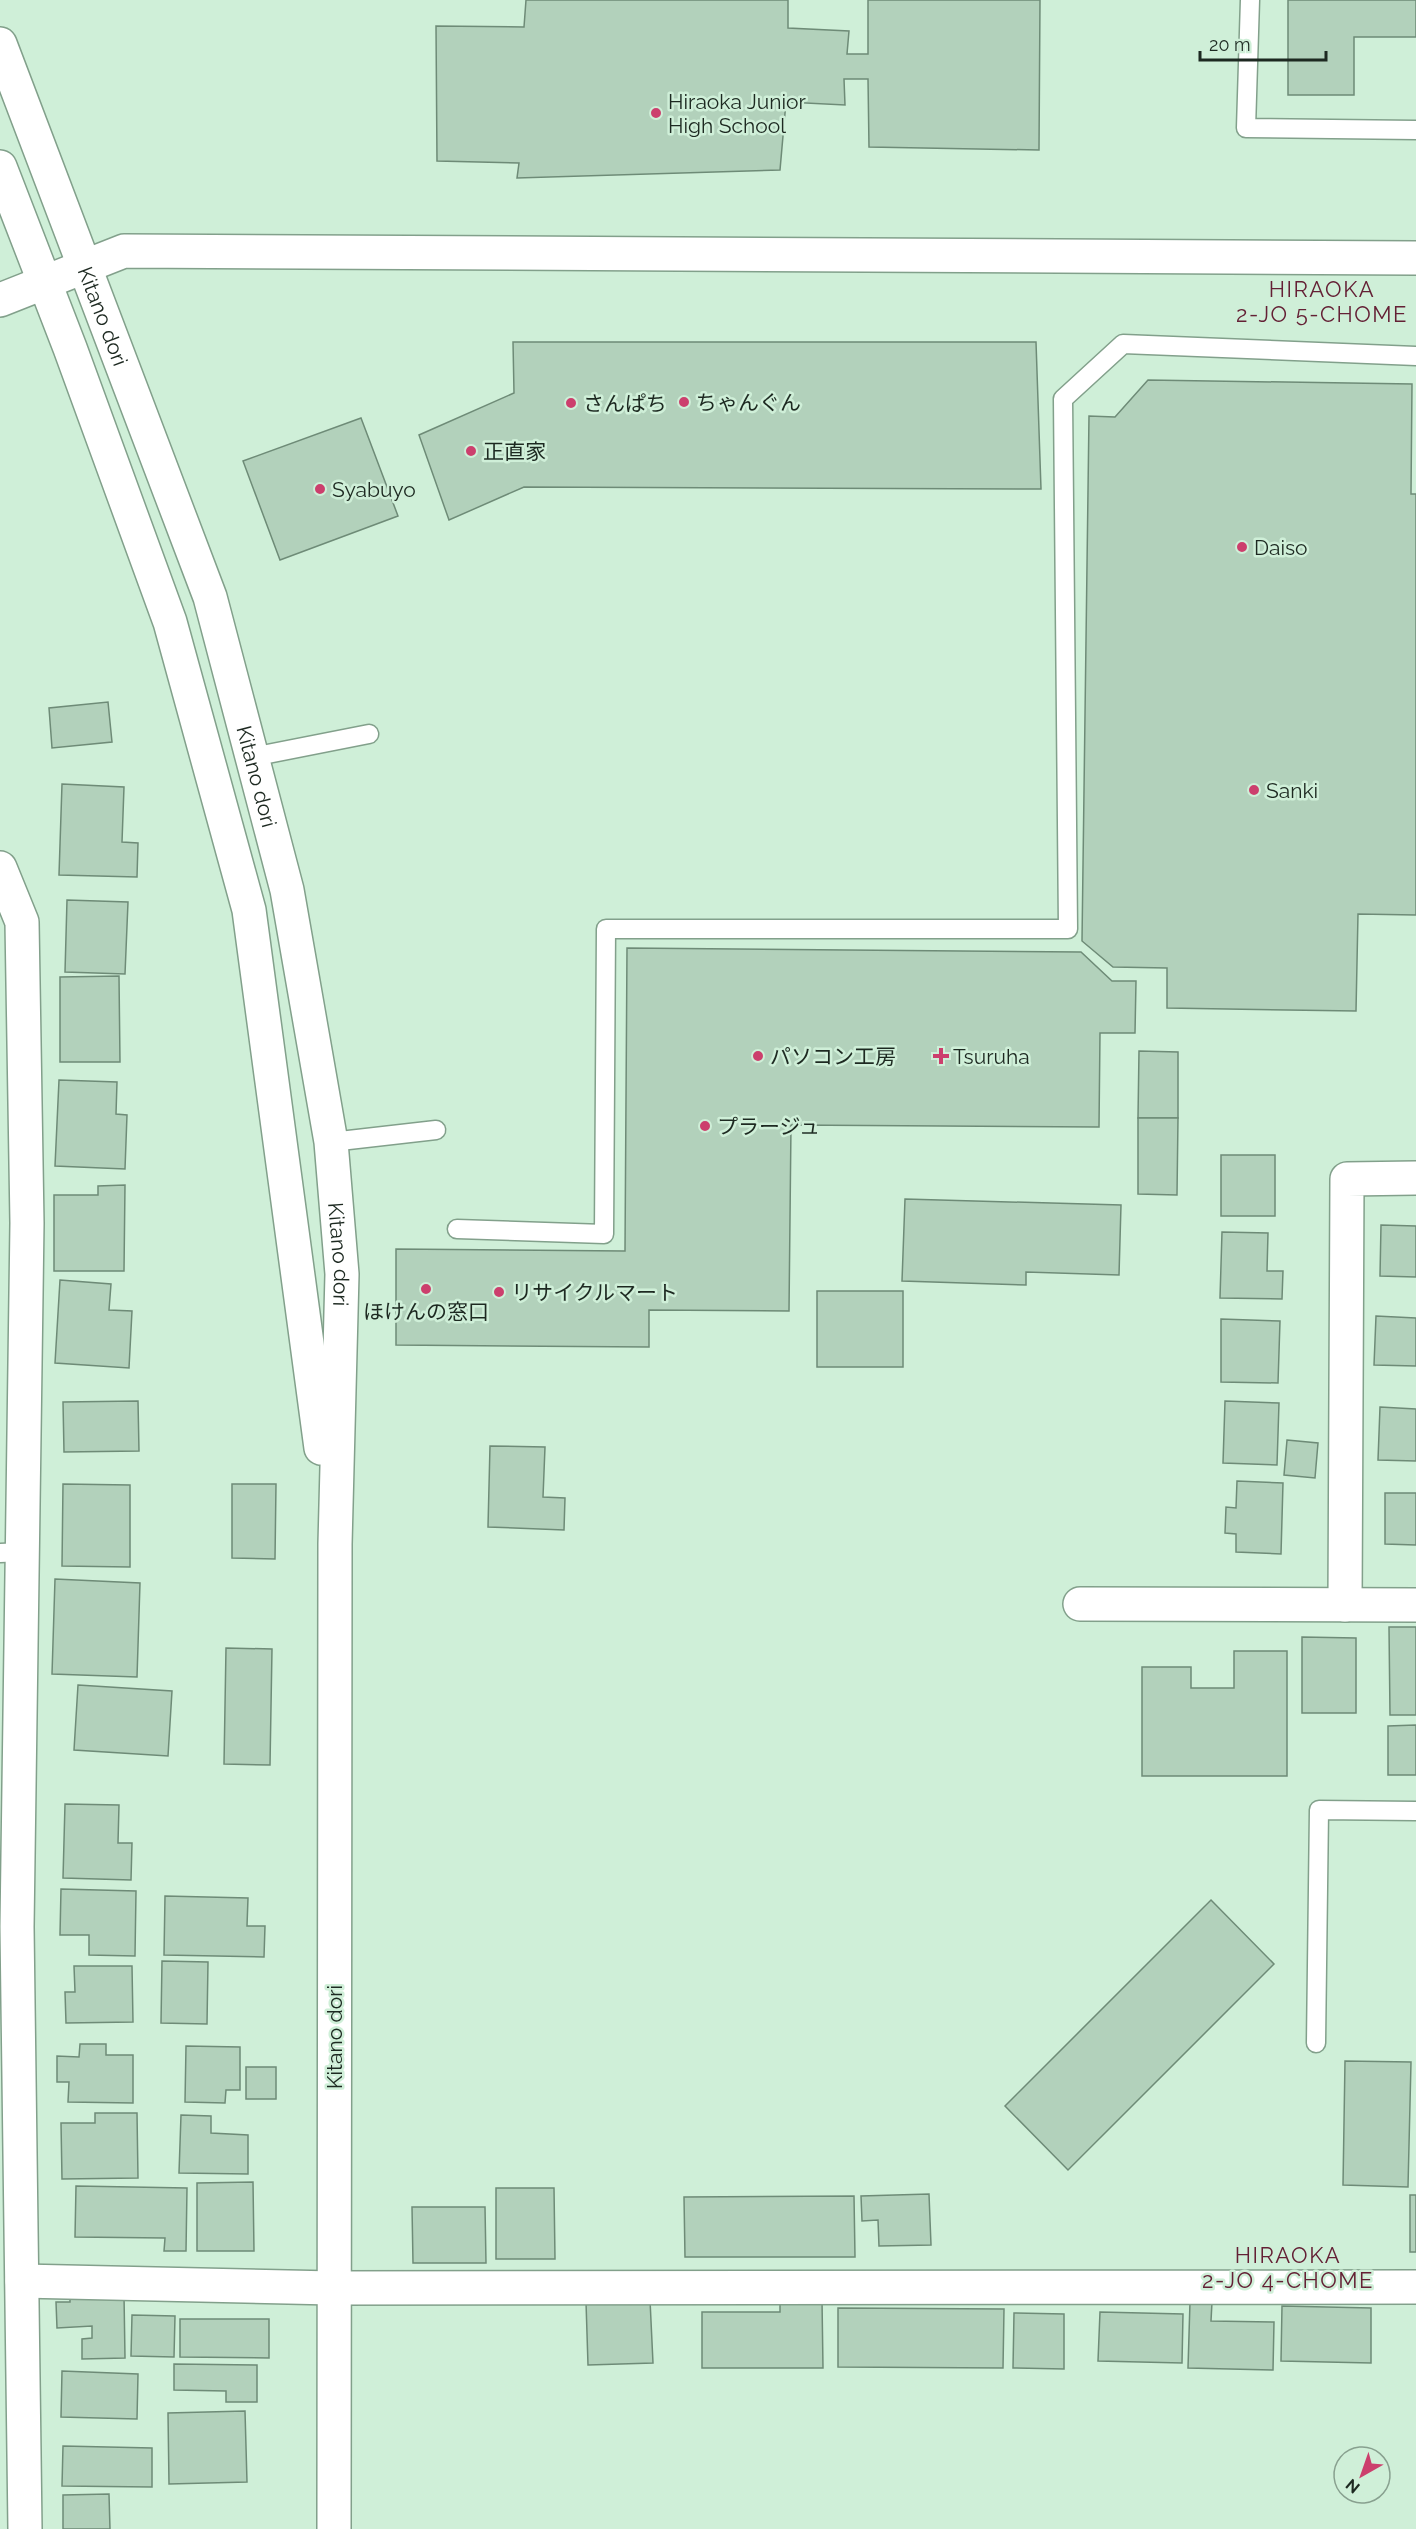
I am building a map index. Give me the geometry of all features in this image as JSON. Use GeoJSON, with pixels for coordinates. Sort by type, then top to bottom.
{"type":"FeatureCollection","features":[{"type":"Feature","properties":{"kind":"street","name":"Kitano dori"},"geometry":{"type":"LineString","coordinates":[[0,44],[210,597],[287,891],[331,1142],[342,1274],[335,1544],[334,2529]]}},
{"type":"Feature","properties":{"kind":"street","name":"Kitano dori"},"geometry":{"type":"LineString","coordinates":[[0,167],[170,622],[249,909],[335,1544]]}},
{"type":"Feature","properties":{"kind":"street"},"geometry":{"type":"LineString","coordinates":[[0,300],[124,251],[1416,258]]}},
{"type":"Feature","properties":{"kind":"street"},"geometry":{"type":"LineString","coordinates":[[0,868],[22,922],[27,1223],[11,1552],[8,1928],[10,2191],[21,2281],[13,2459],[25,2529]]}},
{"type":"Feature","properties":{"kind":"street"},"geometry":{"type":"LineString","coordinates":[[1345,1605],[1347,1179],[1416,1178]]}},
{"type":"Feature","properties":{"kind":"street"},"geometry":{"type":"LineString","coordinates":[[1080,1604],[1416,1605]]}},
{"type":"Feature","properties":{"kind":"street"},"geometry":{"type":"LineString","coordinates":[[21,2281],[333,2288],[1416,2287]]}},
{"type":"Feature","properties":{"kind":"lane"},"geometry":{"type":"LineString","coordinates":[[1250,0],[1246,128],[1416,130]]}},
{"type":"Feature","properties":{"kind":"lane"},"geometry":{"type":"LineString","coordinates":[[457,1229],[604,1234],[606,929],[1068,929],[1063,399],[1123,344],[1416,356]]}},
{"type":"Feature","properties":{"kind":"lane"},"geometry":{"type":"LineString","coordinates":[[252,757],[369,734]]}},
{"type":"Feature","properties":{"kind":"lane"},"geometry":{"type":"LineString","coordinates":[[331,1142],[436,1130]]}},
{"type":"Feature","properties":{"kind":"lane"},"geometry":{"type":"LineString","coordinates":[[1316,2043],[1319,1810],[1416,1811]]}},
{"type":"Feature","properties":{"kind":"building"},"geometry":{"type":"Polygon","coordinates":[[[526,0],[788,0],[788,28],[849,31],[847,54],[868,54],[868,0],[1040,0],[1039,150],[869,147],[868,79],[844,79],[845,105],[786,102],[780,170],[517,178],[519,163],[437,161],[436,26],[524,27],[526,0]]]}},
{"type":"Feature","properties":{"kind":"building"},"geometry":{"type":"Polygon","coordinates":[[[1288,0],[1416,0],[1416,37],[1354,37],[1354,95],[1288,95],[1288,0]]]}},
{"type":"Feature","properties":{"kind":"building"},"geometry":{"type":"Polygon","coordinates":[[[513,342],[1036,342],[1041,489],[524,487],[449,520],[419,435],[514,393],[513,342]]]}},
{"type":"Feature","properties":{"kind":"building"},"geometry":{"type":"Polygon","coordinates":[[[1148,380],[1412,384],[1411,494],[1416,494],[1416,915],[1358,914],[1356,1011],[1167,1008],[1167,968],[1113,967],[1082,941],[1089,416],[1115,417],[1148,380]]]}},
{"type":"Feature","properties":{"kind":"building","name":"Syabuyo"},"geometry":{"type":"Polygon","coordinates":[[[361,418],[398,516],[280,560],[243,461],[361,418]]]}},
{"type":"Feature","properties":{"kind":"building"},"geometry":{"type":"Polygon","coordinates":[[[108,702],[112,742],[52,748],[49,708],[108,702]]]}},
{"type":"Feature","properties":{"kind":"building"},"geometry":{"type":"Polygon","coordinates":[[[62,784],[124,787],[122,842],[138,843],[137,877],[59,875],[62,784]]]}},
{"type":"Feature","properties":{"kind":"building"},"geometry":{"type":"Polygon","coordinates":[[[67,900],[128,902],[125,974],[65,972],[67,900]]]}},
{"type":"Feature","properties":{"kind":"building"},"geometry":{"type":"Polygon","coordinates":[[[627,948],[1081,952],[1112,981],[1136,981],[1135,1033],[1100,1033],[1099,1127],[791,1125],[789,1311],[649,1310],[649,1347],[396,1345],[396,1249],[625,1251],[627,948]]]}},
{"type":"Feature","properties":{"kind":"building"},"geometry":{"type":"Polygon","coordinates":[[[119,976],[120,1062],[60,1062],[60,977],[119,976]]]}},
{"type":"Feature","properties":{"kind":"building"},"geometry":{"type":"Polygon","coordinates":[[[1139,1051],[1178,1052],[1178,1118],[1138,1118],[1139,1051]]]}},
{"type":"Feature","properties":{"kind":"building"},"geometry":{"type":"Polygon","coordinates":[[[59,1080],[117,1082],[116,1114],[127,1115],[125,1169],[55,1166],[59,1080]]]}},
{"type":"Feature","properties":{"kind":"building"},"geometry":{"type":"Polygon","coordinates":[[[1138,1118],[1178,1118],[1177,1195],[1138,1194],[1138,1118]]]}},
{"type":"Feature","properties":{"kind":"building"},"geometry":{"type":"Polygon","coordinates":[[[1221,1155],[1275,1155],[1275,1216],[1221,1216],[1221,1155]]]}},
{"type":"Feature","properties":{"kind":"building"},"geometry":{"type":"Polygon","coordinates":[[[125,1185],[124,1271],[54,1271],[54,1195],[98,1195],[98,1186],[125,1185]]]}},
{"type":"Feature","properties":{"kind":"building"},"geometry":{"type":"Polygon","coordinates":[[[905,1199],[1121,1205],[1119,1275],[1026,1272],[1026,1285],[902,1281],[905,1199]]]}},
{"type":"Feature","properties":{"kind":"building"},"geometry":{"type":"Polygon","coordinates":[[[1381,1225],[1416,1226],[1416,1277],[1380,1276],[1381,1225]]]}},
{"type":"Feature","properties":{"kind":"building"},"geometry":{"type":"Polygon","coordinates":[[[1222,1232],[1268,1233],[1267,1271],[1283,1271],[1282,1299],[1220,1298],[1222,1232]]]}},
{"type":"Feature","properties":{"kind":"building"},"geometry":{"type":"Polygon","coordinates":[[[60,1280],[111,1284],[109,1310],[132,1311],[129,1368],[55,1363],[60,1280]]]}},
{"type":"Feature","properties":{"kind":"building"},"geometry":{"type":"Polygon","coordinates":[[[817,1291],[903,1291],[903,1367],[817,1367],[817,1291]]]}},
{"type":"Feature","properties":{"kind":"building"},"geometry":{"type":"Polygon","coordinates":[[[1376,1316],[1416,1318],[1416,1366],[1374,1365],[1376,1316]]]}},
{"type":"Feature","properties":{"kind":"building"},"geometry":{"type":"Polygon","coordinates":[[[1221,1319],[1280,1321],[1278,1383],[1221,1382],[1221,1319]]]}},
{"type":"Feature","properties":{"kind":"building"},"geometry":{"type":"Polygon","coordinates":[[[138,1401],[139,1451],[64,1452],[63,1402],[138,1401]]]}},
{"type":"Feature","properties":{"kind":"building"},"geometry":{"type":"Polygon","coordinates":[[[1225,1401],[1279,1403],[1277,1465],[1223,1463],[1225,1401]]]}},
{"type":"Feature","properties":{"kind":"building"},"geometry":{"type":"Polygon","coordinates":[[[1380,1407],[1416,1409],[1416,1461],[1378,1460],[1380,1407]]]}},
{"type":"Feature","properties":{"kind":"building"},"geometry":{"type":"Polygon","coordinates":[[[1287,1440],[1318,1443],[1315,1478],[1284,1475],[1287,1440]]]}},
{"type":"Feature","properties":{"kind":"building"},"geometry":{"type":"Polygon","coordinates":[[[490,1446],[545,1447],[543,1497],[565,1498],[564,1530],[488,1527],[490,1446]]]}},
{"type":"Feature","properties":{"kind":"building"},"geometry":{"type":"Polygon","coordinates":[[[1237,1481],[1283,1483],[1281,1554],[1236,1552],[1236,1534],[1225,1533],[1226,1507],[1236,1508],[1237,1481]]]}},
{"type":"Feature","properties":{"kind":"building"},"geometry":{"type":"Polygon","coordinates":[[[63,1484],[130,1485],[130,1567],[62,1566],[63,1484]]]}},
{"type":"Feature","properties":{"kind":"building"},"geometry":{"type":"Polygon","coordinates":[[[232,1484],[276,1484],[275,1559],[232,1558],[232,1484]]]}},
{"type":"Feature","properties":{"kind":"building"},"geometry":{"type":"Polygon","coordinates":[[[1385,1493],[1416,1493],[1416,1545],[1385,1544],[1385,1493]]]}},
{"type":"Feature","properties":{"kind":"building"},"geometry":{"type":"Polygon","coordinates":[[[55,1579],[140,1583],[137,1677],[52,1674],[55,1579]]]}},
{"type":"Feature","properties":{"kind":"building"},"geometry":{"type":"Polygon","coordinates":[[[1389,1627],[1416,1627],[1416,1715],[1390,1715],[1389,1627]]]}},
{"type":"Feature","properties":{"kind":"building"},"geometry":{"type":"Polygon","coordinates":[[[1302,1637],[1356,1638],[1356,1713],[1302,1713],[1302,1637]]]}},
{"type":"Feature","properties":{"kind":"building"},"geometry":{"type":"Polygon","coordinates":[[[226,1648],[272,1649],[270,1765],[224,1764],[226,1648]]]}},
{"type":"Feature","properties":{"kind":"building"},"geometry":{"type":"Polygon","coordinates":[[[1234,1651],[1287,1651],[1287,1776],[1142,1776],[1142,1667],[1191,1667],[1191,1688],[1234,1688],[1234,1651]]]}},
{"type":"Feature","properties":{"kind":"building"},"geometry":{"type":"Polygon","coordinates":[[[78,1685],[172,1691],[168,1756],[74,1750],[78,1685]]]}},
{"type":"Feature","properties":{"kind":"building"},"geometry":{"type":"Polygon","coordinates":[[[1416,1725],[1416,1775],[1388,1775],[1388,1726],[1416,1725]]]}},
{"type":"Feature","properties":{"kind":"building"},"geometry":{"type":"Polygon","coordinates":[[[65,1804],[119,1805],[118,1843],[132,1843],[131,1880],[63,1878],[65,1804]]]}},
{"type":"Feature","properties":{"kind":"building"},"geometry":{"type":"Polygon","coordinates":[[[61,1889],[136,1891],[135,1956],[89,1955],[89,1935],[60,1935],[61,1889]]]}},
{"type":"Feature","properties":{"kind":"building"},"geometry":{"type":"Polygon","coordinates":[[[165,1896],[248,1898],[247,1926],[265,1926],[264,1957],[164,1955],[165,1896]]]}},
{"type":"Feature","properties":{"kind":"building"},"geometry":{"type":"Polygon","coordinates":[[[1211,1900],[1274,1964],[1068,2170],[1005,2106],[1211,1900]]]}},
{"type":"Feature","properties":{"kind":"building"},"geometry":{"type":"Polygon","coordinates":[[[162,1961],[208,1962],[207,2024],[161,2023],[162,1961]]]}},
{"type":"Feature","properties":{"kind":"building"},"geometry":{"type":"Polygon","coordinates":[[[74,1966],[132,1966],[133,2022],[66,2023],[65,1992],[75,1992],[74,1966]]]}},
{"type":"Feature","properties":{"kind":"building"},"geometry":{"type":"Polygon","coordinates":[[[80,2044],[106,2044],[106,2055],[133,2055],[133,2103],[68,2102],[69,2082],[57,2082],[57,2056],[79,2057],[80,2044]]]}},
{"type":"Feature","properties":{"kind":"building"},"geometry":{"type":"Polygon","coordinates":[[[186,2046],[240,2047],[240,2090],[226,2090],[225,2103],[185,2102],[186,2046]]]}},
{"type":"Feature","properties":{"kind":"building"},"geometry":{"type":"Polygon","coordinates":[[[1345,2061],[1411,2062],[1408,2187],[1343,2185],[1345,2061]]]}},
{"type":"Feature","properties":{"kind":"building"},"geometry":{"type":"Polygon","coordinates":[[[246,2067],[276,2067],[276,2099],[246,2099],[246,2067]]]}},
{"type":"Feature","properties":{"kind":"building"},"geometry":{"type":"Polygon","coordinates":[[[95,2113],[137,2113],[138,2178],[62,2179],[61,2123],[95,2123],[95,2113]]]}},
{"type":"Feature","properties":{"kind":"building"},"geometry":{"type":"Polygon","coordinates":[[[181,2115],[211,2116],[211,2133],[248,2135],[248,2174],[179,2173],[181,2115]]]}},
{"type":"Feature","properties":{"kind":"building"},"geometry":{"type":"Polygon","coordinates":[[[253,2182],[254,2251],[197,2251],[197,2183],[253,2182]]]}},
{"type":"Feature","properties":{"kind":"building"},"geometry":{"type":"Polygon","coordinates":[[[76,2186],[187,2188],[186,2251],[164,2251],[165,2238],[75,2237],[76,2186]]]}},
{"type":"Feature","properties":{"kind":"building"},"geometry":{"type":"Polygon","coordinates":[[[496,2188],[554,2188],[555,2259],[496,2259],[496,2188]]]}},
{"type":"Feature","properties":{"kind":"building"},"geometry":{"type":"Polygon","coordinates":[[[929,2194],[931,2245],[879,2246],[878,2220],[862,2221],[861,2196],[929,2194]]]}},
{"type":"Feature","properties":{"kind":"building"},"geometry":{"type":"Polygon","coordinates":[[[1410,2195],[1416,2195],[1416,2252],[1410,2252],[1410,2195]]]}},
{"type":"Feature","properties":{"kind":"building"},"geometry":{"type":"Polygon","coordinates":[[[854,2196],[855,2257],[685,2257],[684,2197],[854,2196]]]}},
{"type":"Feature","properties":{"kind":"building"},"geometry":{"type":"Polygon","coordinates":[[[412,2207],[485,2207],[486,2263],[413,2263],[412,2207]]]}},
{"type":"Feature","properties":{"kind":"building"},"geometry":{"type":"Polygon","coordinates":[[[124,2295],[125,2358],[82,2359],[82,2339],[92,2338],[92,2326],[57,2328],[56,2302],[70,2302],[70,2296],[124,2295]]]}},
{"type":"Feature","properties":{"kind":"building"},"geometry":{"type":"Polygon","coordinates":[[[650,2300],[653,2363],[588,2365],[586,2302],[650,2300]]]}},
{"type":"Feature","properties":{"kind":"building"},"geometry":{"type":"Polygon","coordinates":[[[780,2300],[822,2300],[823,2368],[702,2368],[702,2312],[780,2312],[780,2300]]]}},
{"type":"Feature","properties":{"kind":"building"},"geometry":{"type":"Polygon","coordinates":[[[1190,2302],[1212,2302],[1211,2321],[1274,2322],[1273,2370],[1188,2368],[1190,2302]]]}},
{"type":"Feature","properties":{"kind":"building"},"geometry":{"type":"Polygon","coordinates":[[[1282,2306],[1371,2308],[1371,2363],[1281,2361],[1282,2306]]]}},
{"type":"Feature","properties":{"kind":"building"},"geometry":{"type":"Polygon","coordinates":[[[838,2308],[1004,2309],[1003,2368],[838,2367],[838,2308]]]}},
{"type":"Feature","properties":{"kind":"building"},"geometry":{"type":"Polygon","coordinates":[[[1100,2312],[1183,2314],[1182,2363],[1098,2361],[1100,2312]]]}},
{"type":"Feature","properties":{"kind":"building"},"geometry":{"type":"Polygon","coordinates":[[[1014,2313],[1064,2314],[1064,2369],[1013,2368],[1014,2313]]]}},
{"type":"Feature","properties":{"kind":"building"},"geometry":{"type":"Polygon","coordinates":[[[132,2315],[175,2316],[174,2357],[131,2356],[132,2315]]]}},
{"type":"Feature","properties":{"kind":"building"},"geometry":{"type":"Polygon","coordinates":[[[180,2319],[269,2319],[269,2358],[180,2357],[180,2319]]]}},
{"type":"Feature","properties":{"kind":"building"},"geometry":{"type":"Polygon","coordinates":[[[174,2364],[257,2365],[257,2402],[226,2402],[226,2391],[174,2390],[174,2364]]]}},
{"type":"Feature","properties":{"kind":"building"},"geometry":{"type":"Polygon","coordinates":[[[62,2371],[138,2374],[137,2419],[61,2417],[62,2371]]]}},
{"type":"Feature","properties":{"kind":"building"},"geometry":{"type":"Polygon","coordinates":[[[245,2411],[247,2482],[169,2484],[168,2413],[245,2411]]]}},
{"type":"Feature","properties":{"kind":"building"},"geometry":{"type":"Polygon","coordinates":[[[63,2446],[152,2448],[152,2487],[62,2486],[63,2446]]]}},
{"type":"Feature","properties":{"kind":"building"},"geometry":{"type":"Polygon","coordinates":[[[109,2494],[110,2529],[63,2529],[63,2495],[109,2494]]]}},
{"type":"Feature","properties":{"kind":"place","name":"Hiraoka Junior High School"},"geometry":{"type":"Point","coordinates":[656,113]}},
{"type":"Feature","properties":{"kind":"place","name":"ちゃんぐん"},"geometry":{"type":"Point","coordinates":[684,402]}},
{"type":"Feature","properties":{"kind":"place","name":"さんぱち"},"geometry":{"type":"Point","coordinates":[571,403]}},
{"type":"Feature","properties":{"kind":"place","name":"正直家"},"geometry":{"type":"Point","coordinates":[471,451]}},
{"type":"Feature","properties":{"kind":"place","name":"Syabuyo"},"geometry":{"type":"Point","coordinates":[320,489]}},
{"type":"Feature","properties":{"kind":"place","name":"Daiso"},"geometry":{"type":"Point","coordinates":[1242,547]}},
{"type":"Feature","properties":{"kind":"place","name":"Sanki"},"geometry":{"type":"Point","coordinates":[1254,790]}},
{"type":"Feature","properties":{"kind":"place","name":"パソコン工房"},"geometry":{"type":"Point","coordinates":[758,1056]}},
{"type":"Feature","properties":{"kind":"place","name":"Tsuruha"},"geometry":{"type":"Point","coordinates":[941,1056]}},
{"type":"Feature","properties":{"kind":"place","name":"プラージュ"},"geometry":{"type":"Point","coordinates":[705,1126]}},
{"type":"Feature","properties":{"kind":"place","name":"ほけんの窓口"},"geometry":{"type":"Point","coordinates":[426,1289]}},
{"type":"Feature","properties":{"kind":"place","name":"リサイクルマート"},"geometry":{"type":"Point","coordinates":[499,1292]}},
{"type":"Feature","properties":{"kind":"district","name":"HIRAOKA 2-JO 5-CHOME"},"geometry":{"type":"Point","coordinates":[1322,302]}},
{"type":"Feature","properties":{"kind":"district","name":"HIRAOKA 2-JO 4-CHOME"},"geometry":{"type":"Point","coordinates":[1288,2268]}}]}
